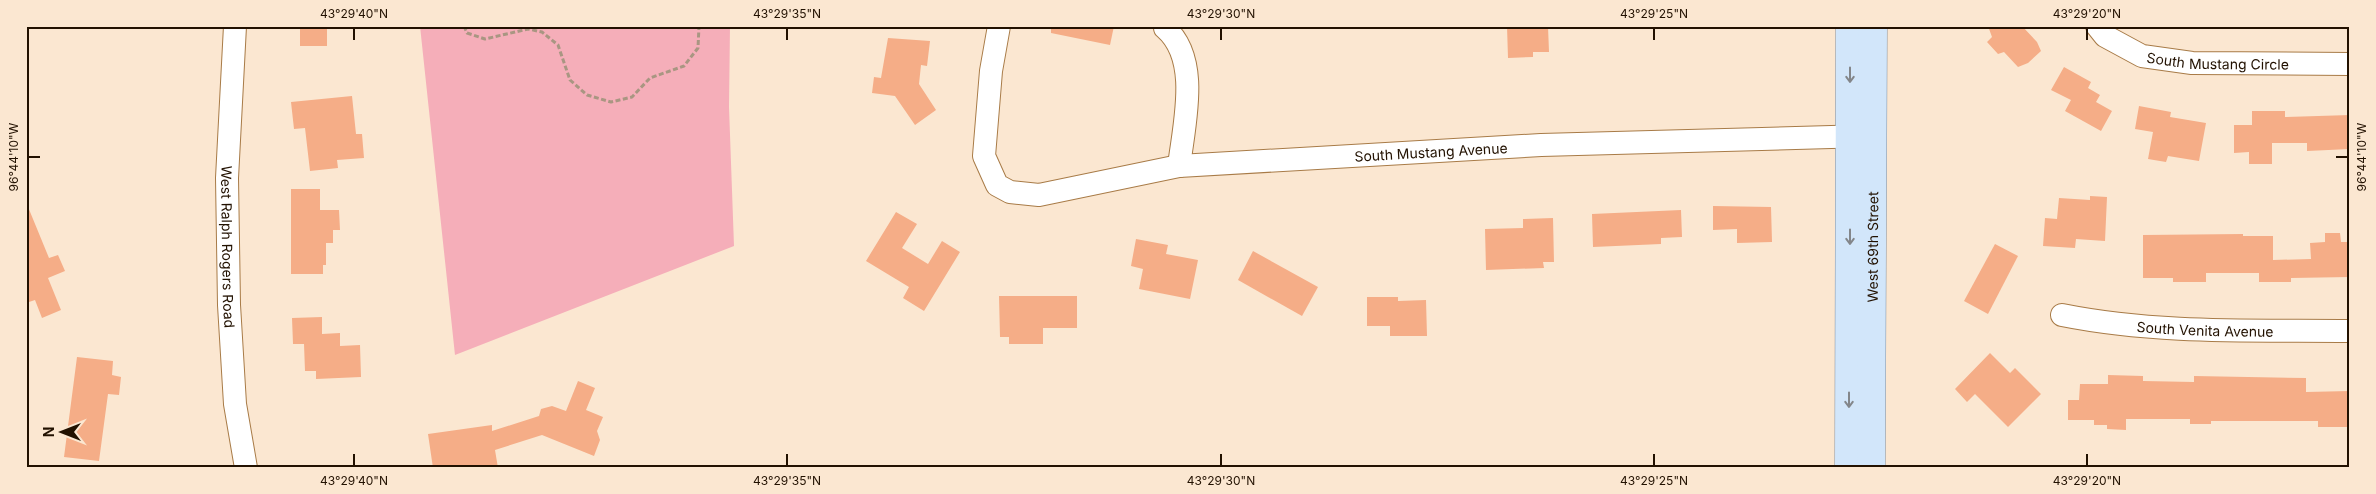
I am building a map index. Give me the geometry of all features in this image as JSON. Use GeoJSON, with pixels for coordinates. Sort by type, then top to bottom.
{"type":"FeatureCollection","features":[{"type":"Feature","properties":{"kind":"main road","name":"West 69th Street"},"geometry":{"type":"LineString","coordinates":[[1850,26],[1861,137],[1872,468]]}},
{"type":"Feature","properties":{"kind":"main road","name":"West 69th Street"},"geometry":{"type":"LineString","coordinates":[[1849,468],[1861,137],[1873,26]]}},
{"type":"Feature","properties":{"kind":"street","name":"West Ralph Rogers Road"},"geometry":{"type":"LineString","coordinates":[[235,26],[227,178],[229,305],[235,404],[246,468]]}},
{"type":"Feature","properties":{"kind":"street","name":"South Mustang Avenue"},"geometry":{"type":"LineString","coordinates":[[999,26],[989,89],[984,156],[997,185],[1010,192],[1039,195],[1179,166],[1541,145],[1861,137]]}},
{"type":"Feature","properties":{"kind":"street","name":"South Mustang Circle"},"geometry":{"type":"LineString","coordinates":[[2097,26],[2105,36],[2142,56],[2192,63],[2350,64]]}},
{"type":"Feature","properties":{"kind":"street"},"geometry":{"type":"LineString","coordinates":[[1165,28],[1173,34],[1182,49],[1186,64],[1185,111],[1179,166]]}},
{"type":"Feature","properties":{"kind":"street","name":"South Venita Avenue"},"geometry":{"type":"LineString","coordinates":[[2062,315],[2108,324],[2150,328],[2350,331]]}},
{"type":"Feature","properties":{"kind":"path"},"geometry":{"type":"LineString","coordinates":[[464,26],[467,33],[485,39],[528,29],[542,32],[558,45],[570,80],[587,95],[611,102],[632,96],[650,78],[684,66],[698,48],[699,26]]}},
{"type":"Feature","properties":{"kind":"shaded area"},"geometry":{"type":"Polygon","coordinates":[[[420,26],[730,26],[729,107],[734,246],[455,355],[420,26]]]}},
{"type":"Feature","properties":{"kind":"building"},"geometry":{"type":"Polygon","coordinates":[[[300,26],[327,26],[327,46],[300,46],[300,26]]]}},
{"type":"Feature","properties":{"kind":"building"},"geometry":{"type":"Polygon","coordinates":[[[1051,26],[1114,26],[1110,45],[1051,33],[1051,26]]]}},
{"type":"Feature","properties":{"kind":"building"},"geometry":{"type":"Polygon","coordinates":[[[1507,26],[1548,26],[1549,52],[1533,52],[1533,57],[1508,58],[1507,26]]]}},
{"type":"Feature","properties":{"kind":"building"},"geometry":{"type":"Polygon","coordinates":[[[1988,26],[2022,26],[2037,42],[2041,51],[2028,63],[2018,67],[2004,52],[1998,54],[1987,42],[1992,37],[1988,26]]]}},
{"type":"Feature","properties":{"kind":"building"},"geometry":{"type":"Polygon","coordinates":[[[888,38],[930,41],[927,66],[921,65],[919,84],[936,110],[915,125],[895,96],[872,93],[874,77],[881,78],[888,38]]]}},
{"type":"Feature","properties":{"kind":"building"},"geometry":{"type":"Polygon","coordinates":[[[2064,67],[2091,82],[2088,88],[2100,95],[2096,102],[2112,111],[2101,131],[2065,111],[2071,100],[2051,90],[2064,67]]]}},
{"type":"Feature","properties":{"kind":"building"},"geometry":{"type":"Polygon","coordinates":[[[352,96],[356,134],[362,134],[364,158],[337,160],[338,168],[310,171],[305,128],[294,129],[291,102],[352,96]]]}},
{"type":"Feature","properties":{"kind":"building"},"geometry":{"type":"Polygon","coordinates":[[[2139,106],[2171,112],[2170,117],[2206,123],[2199,161],[2168,156],[2166,162],[2148,159],[2153,132],[2135,129],[2139,106]]]}},
{"type":"Feature","properties":{"kind":"building"},"geometry":{"type":"Polygon","coordinates":[[[2252,111],[2285,111],[2285,117],[2350,115],[2350,149],[2307,151],[2307,143],[2272,143],[2272,164],[2249,164],[2249,152],[2234,153],[2234,125],[2252,125],[2252,111]]]}},
{"type":"Feature","properties":{"kind":"building"},"geometry":{"type":"Polygon","coordinates":[[[291,189],[320,189],[320,210],[339,210],[340,230],[333,230],[333,243],[326,243],[326,265],[323,265],[323,274],[291,274],[291,189]]]}},
{"type":"Feature","properties":{"kind":"building"},"geometry":{"type":"Polygon","coordinates":[[[2090,196],[2107,197],[2105,241],[2076,239],[2075,248],[2043,246],[2045,218],[2057,219],[2059,198],[2090,200],[2090,196]]]}},
{"type":"Feature","properties":{"kind":"building"},"geometry":{"type":"Polygon","coordinates":[[[26,202],[49,258],[58,255],[65,271],[48,278],[61,310],[42,318],[35,300],[29,302],[26,295],[26,202]]]}},
{"type":"Feature","properties":{"kind":"building"},"geometry":{"type":"Polygon","coordinates":[[[1713,206],[1771,207],[1772,242],[1737,243],[1737,229],[1713,230],[1713,206]]]}},
{"type":"Feature","properties":{"kind":"building"},"geometry":{"type":"Polygon","coordinates":[[[1681,210],[1682,237],[1661,238],[1661,244],[1593,247],[1592,214],[1681,210]]]}},
{"type":"Feature","properties":{"kind":"building"},"geometry":{"type":"Polygon","coordinates":[[[896,212],[917,224],[902,248],[928,264],[942,241],[960,252],[924,311],[903,298],[909,287],[866,261],[896,212]]]}},
{"type":"Feature","properties":{"kind":"building"},"geometry":{"type":"Polygon","coordinates":[[[1553,218],[1554,262],[1543,262],[1544,268],[1486,270],[1485,229],[1523,228],[1523,219],[1553,218]]]}},
{"type":"Feature","properties":{"kind":"building"},"geometry":{"type":"Polygon","coordinates":[[[2325,233],[2340,233],[2341,242],[2347,242],[2347,255],[2350,255],[2350,277],[2291,278],[2291,282],[2259,282],[2259,273],[2206,273],[2206,282],[2173,282],[2173,278],[2143,278],[2143,235],[2243,234],[2243,236],[2273,236],[2273,260],[2311,259],[2310,243],[2325,242],[2325,233]]]}},
{"type":"Feature","properties":{"kind":"building"},"geometry":{"type":"Polygon","coordinates":[[[1136,239],[1168,245],[1166,254],[1198,260],[1190,299],[1139,289],[1143,269],[1131,266],[1136,239]]]}},
{"type":"Feature","properties":{"kind":"building"},"geometry":{"type":"Polygon","coordinates":[[[1995,244],[2018,256],[1988,314],[1964,301],[1995,244]]]}},
{"type":"Feature","properties":{"kind":"building"},"geometry":{"type":"Polygon","coordinates":[[[1253,251],[1318,287],[1302,316],[1238,280],[1253,251]]]}},
{"type":"Feature","properties":{"kind":"building"},"geometry":{"type":"Polygon","coordinates":[[[999,296],[1077,296],[1077,328],[1043,328],[1043,344],[1009,344],[1009,337],[1000,337],[999,296]]]}},
{"type":"Feature","properties":{"kind":"building"},"geometry":{"type":"Polygon","coordinates":[[[1367,297],[1398,297],[1398,301],[1426,300],[1427,336],[1390,336],[1390,326],[1367,326],[1367,297]]]}},
{"type":"Feature","properties":{"kind":"building"},"geometry":{"type":"Polygon","coordinates":[[[322,317],[322,334],[340,333],[340,346],[360,345],[361,377],[316,379],[316,371],[305,371],[304,344],[293,344],[292,318],[322,317]]]}},
{"type":"Feature","properties":{"kind":"building"},"geometry":{"type":"Polygon","coordinates":[[[1990,353],[2010,373],[2015,368],[2041,394],[2008,427],[1975,394],[1967,402],[1955,389],[1990,353]]]}},
{"type":"Feature","properties":{"kind":"building"},"geometry":{"type":"Polygon","coordinates":[[[77,357],[113,361],[112,375],[121,377],[119,395],[108,394],[99,461],[64,457],[77,357]]]}},
{"type":"Feature","properties":{"kind":"building"},"geometry":{"type":"Polygon","coordinates":[[[2108,375],[2143,376],[2143,381],[2194,382],[2194,376],[2306,378],[2306,392],[2350,391],[2350,427],[2318,427],[2318,421],[2211,421],[2211,424],[2190,424],[2190,419],[2126,419],[2126,430],[2107,429],[2107,425],[2094,425],[2094,420],[2068,420],[2068,400],[2079,400],[2080,384],[2108,384],[2108,375]]]}},
{"type":"Feature","properties":{"kind":"building"},"geometry":{"type":"Polygon","coordinates":[[[578,381],[595,388],[586,410],[603,417],[597,431],[600,440],[594,456],[542,435],[495,450],[498,468],[433,468],[428,434],[492,425],[492,431],[539,416],[541,409],[552,406],[566,411],[578,381]]]}}]}
